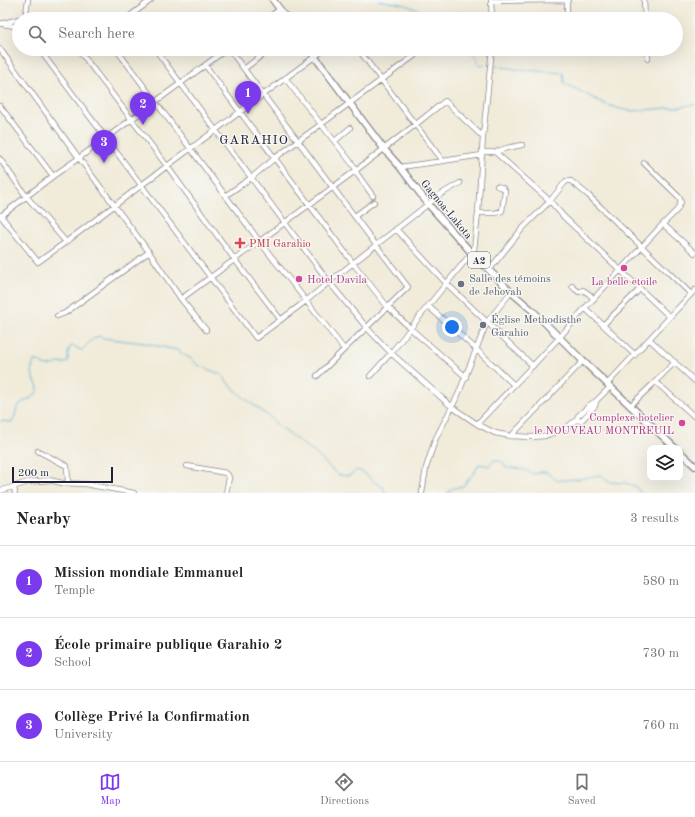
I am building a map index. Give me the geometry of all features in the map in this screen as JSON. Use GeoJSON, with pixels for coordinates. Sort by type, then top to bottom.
{"type":"FeatureCollection","features":[{"type":"Feature","properties":{"kind":"main road"},"geometry":{"type":"LineString","coordinates":[[273,0],[282,12]]}},
{"type":"Feature","properties":{"kind":"main road","name":"Gagnoa-Lakota"},"geometry":{"type":"LineString","coordinates":[[314,57],[428,204],[472,253],[608,386],[672,445]]}},
{"type":"Feature","properties":{"kind":"main road"},"geometry":{"type":"LineString","coordinates":[[683,455],[695,466]]}},
{"type":"Feature","properties":{"kind":"street"},"geometry":{"type":"LineString","coordinates":[[26,12],[28,0]]}},
{"type":"Feature","properties":{"kind":"street"},"geometry":{"type":"LineString","coordinates":[[135,12],[151,0]]}},
{"type":"Feature","properties":{"kind":"street"},"geometry":{"type":"LineString","coordinates":[[492,12],[491,1],[568,0],[567,12]]}},
{"type":"Feature","properties":{"kind":"street"},"geometry":{"type":"LineString","coordinates":[[644,0],[645,12]]}},
{"type":"Feature","properties":{"kind":"street"},"geometry":{"type":"LineString","coordinates":[[276,12],[280,9]]}},
{"type":"Feature","properties":{"kind":"street"},"geometry":{"type":"LineString","coordinates":[[1,24],[12,21]]}},
{"type":"Feature","properties":{"kind":"street"},"geometry":{"type":"LineString","coordinates":[[1,24],[12,26]]}},
{"type":"Feature","properties":{"kind":"street"},"geometry":{"type":"LineString","coordinates":[[0,48],[149,252],[181,299],[206,330]]}},
{"type":"Feature","properties":{"kind":"street"},"geometry":{"type":"LineString","coordinates":[[44,56],[256,338],[306,301],[441,194],[460,183]]}},
{"type":"Feature","properties":{"kind":"street"},"geometry":{"type":"LineString","coordinates":[[83,56],[281,320]]}},
{"type":"Feature","properties":{"kind":"street"},"geometry":{"type":"LineString","coordinates":[[121,56],[225,196],[344,349]]}},
{"type":"Feature","properties":{"kind":"street"},"geometry":{"type":"LineString","coordinates":[[160,56],[329,282],[366,328],[391,353],[452,408],[477,424],[495,433],[511,436],[546,436],[566,428],[596,401],[649,339],[693,292],[571,181],[566,181],[550,201],[522,229],[489,270]]}},
{"type":"Feature","properties":{"kind":"street"},"geometry":{"type":"LineString","coordinates":[[218,56],[106,139],[53,176],[1,216],[38,262],[314,57]]}},
{"type":"Feature","properties":{"kind":"street"},"geometry":{"type":"LineString","coordinates":[[234,56],[408,287],[317,376]]}},
{"type":"Feature","properties":{"kind":"street"},"geometry":{"type":"LineString","coordinates":[[244,69],[261,56]]}},
{"type":"Feature","properties":{"kind":"street"},"geometry":{"type":"LineString","coordinates":[[363,56],[443,161]]}},
{"type":"Feature","properties":{"kind":"street"},"geometry":{"type":"LineString","coordinates":[[225,196],[414,56]]}},
{"type":"Feature","properties":{"kind":"street"},"geometry":{"type":"LineString","coordinates":[[370,376],[391,353],[474,250],[491,56]]}},
{"type":"Feature","properties":{"kind":"street"},"geometry":{"type":"LineString","coordinates":[[205,65],[353,263],[387,306],[410,329],[466,376]]}},
{"type":"Feature","properties":{"kind":"street"},"geometry":{"type":"LineString","coordinates":[[285,78],[335,141],[373,196]]}},
{"type":"Feature","properties":{"kind":"street"},"geometry":{"type":"LineString","coordinates":[[181,299],[333,188],[444,101],[483,138]]}},
{"type":"Feature","properties":{"kind":"street"},"geometry":{"type":"LineString","coordinates":[[0,106],[53,176]]}},
{"type":"Feature","properties":{"kind":"street"},"geometry":{"type":"LineString","coordinates":[[335,141],[350,128]]}},
{"type":"Feature","properties":{"kind":"street"},"geometry":{"type":"LineString","coordinates":[[400,167],[443,161],[522,146]]}},
{"type":"Feature","properties":{"kind":"street"},"geometry":{"type":"LineString","coordinates":[[495,152],[550,201],[564,217],[670,317]]}},
{"type":"Feature","properties":{"kind":"street"},"geometry":{"type":"LineString","coordinates":[[0,159],[26,196],[66,242]]}},
{"type":"Feature","properties":{"kind":"street"},"geometry":{"type":"LineString","coordinates":[[477,424],[533,366],[677,210],[681,202],[679,197],[644,163]]}},
{"type":"Feature","properties":{"kind":"street"},"geometry":{"type":"LineString","coordinates":[[478,213],[499,213],[502,211],[505,191],[503,188],[497,186]]}},
{"type":"Feature","properties":{"kind":"street"},"geometry":{"type":"LineString","coordinates":[[355,216],[374,202]]}},
{"type":"Feature","properties":{"kind":"street"},"geometry":{"type":"LineString","coordinates":[[663,224],[695,253]]}},
{"type":"Feature","properties":{"kind":"street"},"geometry":{"type":"LineString","coordinates":[[396,229],[446,283],[533,366]]}},
{"type":"Feature","properties":{"kind":"street"},"geometry":{"type":"LineString","coordinates":[[57,316],[66,313],[149,252]]}},
{"type":"Feature","properties":{"kind":"street"},"geometry":{"type":"LineString","coordinates":[[572,286],[580,292],[584,290],[594,299]]}},
{"type":"Feature","properties":{"kind":"street"},"geometry":{"type":"LineString","coordinates":[[603,325],[640,289]]}},
{"type":"Feature","properties":{"kind":"street"},"geometry":{"type":"LineString","coordinates":[[422,493],[429,455],[435,440],[458,396],[487,322],[511,292]]}},
{"type":"Feature","properties":{"kind":"street"},"geometry":{"type":"LineString","coordinates":[[428,306],[514,385]]}},
{"type":"Feature","properties":{"kind":"street"},"geometry":{"type":"LineString","coordinates":[[585,308],[635,355]]}},
{"type":"Feature","properties":{"kind":"street"},"geometry":{"type":"LineString","coordinates":[[649,339],[695,381]]}},
{"type":"Feature","properties":{"kind":"street"},"geometry":{"type":"LineString","coordinates":[[511,436],[583,361]]}},
{"type":"Feature","properties":{"kind":"street"},"geometry":{"type":"LineString","coordinates":[[630,406],[675,362]]}},
{"type":"Feature","properties":{"kind":"street"},"geometry":{"type":"LineString","coordinates":[[655,382],[695,416]]}},
{"type":"Feature","properties":{"kind":"street"},"geometry":{"type":"LineString","coordinates":[[38,451],[67,466],[68,484]]}},
{"type":"Feature","properties":{"kind":"street"},"geometry":{"type":"LineString","coordinates":[[187,466],[226,473],[229,478],[226,493]]}},
{"type":"Feature","properties":{"kind":"street"},"geometry":{"type":"LineString","coordinates":[[0,491],[28,482],[49,480],[68,484],[85,484],[134,493]]}},
{"type":"Feature","properties":{"kind":"street"},"geometry":{"type":"LineString","coordinates":[[14,487],[16,493]]}},
{"type":"Feature","properties":{"kind":"waterway"},"geometry":{"type":"LineString","coordinates":[[378,0],[406,5],[422,12]]}},
{"type":"Feature","properties":{"kind":"waterway"},"geometry":{"type":"LineString","coordinates":[[475,56],[478,64],[485,65]]}},
{"type":"Feature","properties":{"kind":"waterway"},"geometry":{"type":"LineString","coordinates":[[496,66],[522,70],[563,73],[564,83],[605,104],[620,109],[631,111],[680,107],[695,104]]}},
{"type":"Feature","properties":{"kind":"waterway"},"geometry":{"type":"LineString","coordinates":[[0,421],[12,422],[19,405],[33,397],[37,392],[38,387],[32,370],[35,360],[46,366],[68,362],[70,347],[73,346],[82,350],[94,338],[100,336],[103,338],[144,343],[177,350],[198,365],[222,375],[242,396],[272,419],[277,425],[315,453],[338,475],[348,476],[356,470],[359,471],[366,474],[374,482],[383,487],[385,493]]}},
{"type":"Feature","properties":{"kind":"waterway"},"geometry":{"type":"LineString","coordinates":[[448,493],[452,489],[463,486],[474,473],[479,464],[490,466],[492,461],[495,460],[503,462],[506,468],[520,469],[533,474],[538,472],[547,473],[558,481],[600,475],[603,476],[608,482],[625,483],[635,486],[641,493]]}},
{"type":"Feature","properties":{"kind":"place","name":"Mission mondiale Emmanuel"},"geometry":{"type":"Point","coordinates":[248,114]}},
{"type":"Feature","properties":{"kind":"place","name":"École primaire publique Garahio 2"},"geometry":{"type":"Point","coordinates":[143,125]}},
{"type":"Feature","properties":{"kind":"place","name":"Collège Privé la Confirmation"},"geometry":{"type":"Point","coordinates":[104,163]}},
{"type":"Feature","properties":{"kind":"place","name":"PMI Garahio"},"geometry":{"type":"Point","coordinates":[240,243]}},
{"type":"Feature","properties":{"kind":"place","name":"La belle etoile"},"geometry":{"type":"Point","coordinates":[624,268]}},
{"type":"Feature","properties":{"kind":"place","name":"Hotel Davila"},"geometry":{"type":"Point","coordinates":[299,279]}},
{"type":"Feature","properties":{"kind":"place","name":"Salle des témoins de Jehovah"},"geometry":{"type":"Point","coordinates":[461,284]}},
{"type":"Feature","properties":{"kind":"place","name":"Église Methodisthe Garahio"},"geometry":{"type":"Point","coordinates":[483,325]}},
{"type":"Feature","properties":{"kind":"place","name":"Complexe hotelier le NOUVEAU MONTREUIL"},"geometry":{"type":"Point","coordinates":[682,423]}},
{"type":"Feature","properties":{"kind":"district","name":"GARAHIO"},"geometry":{"type":"Point","coordinates":[254,139]}}]}
